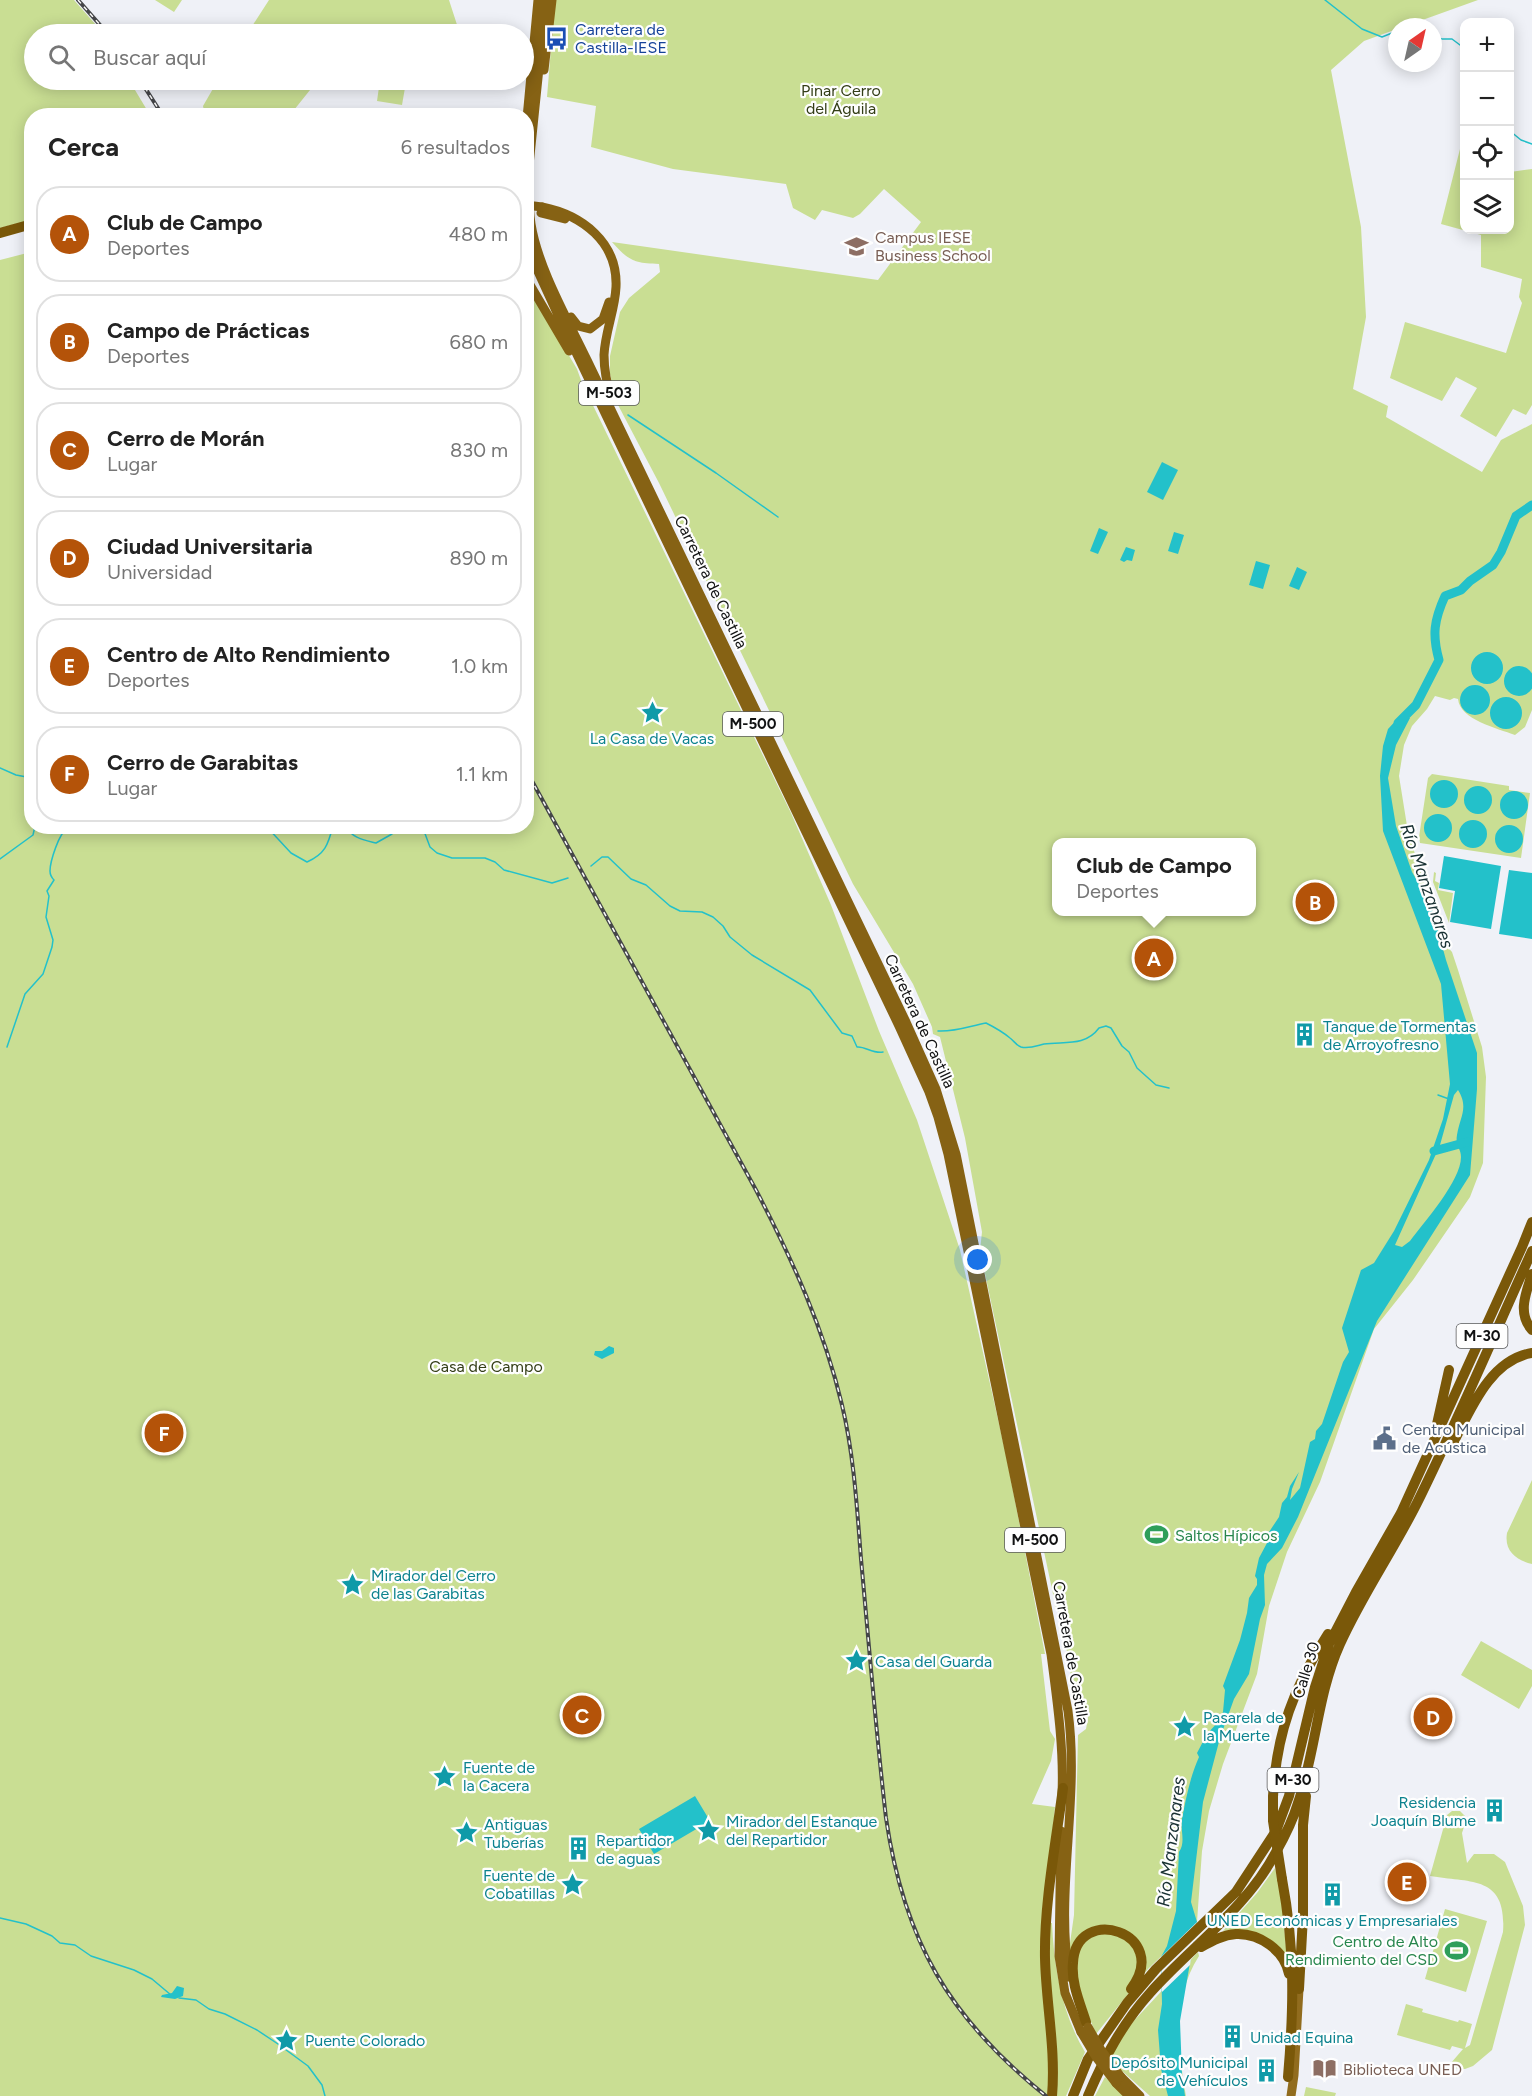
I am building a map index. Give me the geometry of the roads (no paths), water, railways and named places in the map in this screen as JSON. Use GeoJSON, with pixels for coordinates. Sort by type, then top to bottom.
{"type":"FeatureCollection","features":[{"type":"Feature","properties":{"kind":"highway","name":"M-500"},"geometry":{"type":"LineString","coordinates":[[532,24],[533,0]]}},
{"type":"Feature","properties":{"kind":"highway","name":"Carretera de Castilla"},"geometry":{"type":"LineString","coordinates":[[534,40],[538,0]]}},
{"type":"Feature","properties":{"kind":"highway","name":"Carretera de Castilla"},"geometry":{"type":"LineString","coordinates":[[533,108],[546,0]]}},
{"type":"Feature","properties":{"kind":"highway","name":"M-500"},"geometry":{"type":"LineString","coordinates":[[534,114],[548,47],[552,0]]}},
{"type":"Feature","properties":{"kind":"highway"},"geometry":{"type":"LineString","coordinates":[[525,108],[529,90]]}},
{"type":"Feature","properties":{"kind":"highway","name":"Carretera de Castilla"},"geometry":{"type":"LineString","coordinates":[[531,90],[531,108]]}},
{"type":"Feature","properties":{"kind":"highway","name":"M-503"},"geometry":{"type":"LineString","coordinates":[[534,208],[566,213],[590,228],[611,257],[616,288],[604,353],[604,375],[638,464]]}},
{"type":"Feature","properties":{"kind":"highway","name":"M-503"},"geometry":{"type":"LineString","coordinates":[[534,210],[542,210]]}},
{"type":"Feature","properties":{"kind":"highway","name":"M-500"},"geometry":{"type":"LineString","coordinates":[[541,260],[551,273],[571,317],[578,326],[590,329],[597,325],[603,319],[607,309],[611,288],[609,268],[603,250],[597,241],[576,223],[542,210]]}},
{"type":"Feature","properties":{"kind":"highway"},"geometry":{"type":"LineString","coordinates":[[0,233],[24,226]]}},
{"type":"Feature","properties":{"kind":"highway"},"geometry":{"type":"LineString","coordinates":[[0,240],[24,234]]}},
{"type":"Feature","properties":{"kind":"highway","name":"Carretera de Castilla"},"geometry":{"type":"LineString","coordinates":[[534,238],[541,260],[945,1114],[956,1154],[1068,1711],[1071,1758],[1065,1949],[1072,1991],[1096,2057],[1119,2080],[1140,2096]]}},
{"type":"Feature","properties":{"kind":"highway","name":"Carretera de Castilla"},"geometry":{"type":"LineString","coordinates":[[534,262],[608,421],[903,1024]]}},
{"type":"Feature","properties":{"kind":"highway","name":"M-500"},"geometry":{"type":"LineString","coordinates":[[534,292],[608,421]]}},
{"type":"Feature","properties":{"kind":"highway","name":"Carretera de Castilla"},"geometry":{"type":"LineString","coordinates":[[922,1066],[948,1154],[1046,1632],[1058,1706],[1063,1758],[1058,1898],[1059,1956],[1065,1994],[1085,2027]]}},
{"type":"Feature","properties":{"kind":"highway","name":"Calle 30"},"geometry":{"type":"LineString","coordinates":[[1073,2096],[1088,2059],[1127,2002],[1156,1969],[1236,1892],[1276,1831],[1289,1796],[1315,1687],[1329,1644],[1401,1513],[1532,1222]]}},
{"type":"Feature","properties":{"kind":"highway","name":"Calle 30"},"geometry":{"type":"LineString","coordinates":[[1088,2096],[1115,2039],[1150,1992],[1245,1897],[1276,1852],[1299,1802],[1325,1685],[1340,1644],[1429,1478],[1532,1251]]}},
{"type":"Feature","properties":{"kind":"highway"},"geometry":{"type":"LineString","coordinates":[[1532,1274],[1523,1308],[1524,1317],[1532,1330]]}},
{"type":"Feature","properties":{"kind":"highway"},"geometry":{"type":"LineString","coordinates":[[1429,1478],[1440,1465],[1487,1383],[1498,1370],[1515,1358],[1532,1353]]}},
{"type":"Feature","properties":{"kind":"highway"},"geometry":{"type":"LineString","coordinates":[[1430,1450],[1449,1370]]}},
{"type":"Feature","properties":{"kind":"highway"},"geometry":{"type":"LineString","coordinates":[[1288,2077],[1292,2013],[1292,1945],[1273,1821],[1272,1797],[1276,1752],[1302,1677],[1334,1625],[1342,1617]]}},
{"type":"Feature","properties":{"kind":"highway"},"geometry":{"type":"LineString","coordinates":[[1299,1989],[1303,1916],[1303,1826],[1317,1738],[1317,1718]]}},
{"type":"Feature","properties":{"kind":"highway"},"geometry":{"type":"LineString","coordinates":[[1052,2096],[1053,2042],[1045,1956],[1049,1899],[1063,1788]]}},
{"type":"Feature","properties":{"kind":"highway"},"geometry":{"type":"LineString","coordinates":[[1085,2027],[1072,1969],[1076,1947],[1086,1935],[1092,1932],[1105,1929],[1122,1932],[1138,1947],[1142,1962],[1140,1975],[1105,2027],[1088,2059]]}},
{"type":"Feature","properties":{"kind":"highway"},"geometry":{"type":"LineString","coordinates":[[1193,1951],[1228,1935],[1249,1935],[1261,1939],[1273,1947],[1283,1959],[1288,1970],[1292,2013]]}},
{"type":"Feature","properties":{"kind":"highway","name":"Carretera de Castilla"},"geometry":{"type":"LineString","coordinates":[[1119,2080],[1129,2096]]}},
{"type":"Feature","properties":{"kind":"main road"},"geometry":{"type":"LineString","coordinates":[[1291,2096],[1299,1989]]}},
{"type":"Feature","properties":{"kind":"main road"},"geometry":{"type":"LineString","coordinates":[[1285,2096],[1288,2077]]}},
{"type":"Feature","properties":{"kind":"water"},"geometry":{"type":"Polygon","coordinates":[[[1162,462],[1178,470],[1163,500],[1147,492],[1162,462]]]}},
{"type":"Feature","properties":{"kind":"water"},"geometry":{"type":"Polygon","coordinates":[[[1099,528],[1108,532],[1098,554],[1090,551],[1099,528]]]}},
{"type":"Feature","properties":{"kind":"water"},"geometry":{"type":"Polygon","coordinates":[[[1174,532],[1184,535],[1178,554],[1168,551],[1174,532]]]}},
{"type":"Feature","properties":{"kind":"water"},"geometry":{"type":"Polygon","coordinates":[[[1126,547],[1135,550],[1132,561],[1120,560],[1126,547]]]}},
{"type":"Feature","properties":{"kind":"water"},"geometry":{"type":"Polygon","coordinates":[[[1256,561],[1270,565],[1263,589],[1249,585],[1256,561]]]}},
{"type":"Feature","properties":{"kind":"water"},"geometry":{"type":"Polygon","coordinates":[[[1297,567],[1307,572],[1299,590],[1289,586],[1297,567]]]}},
{"type":"Feature","properties":{"kind":"water"},"geometry":{"type":"Polygon","coordinates":[[[1487,652],[1498,657],[1503,668],[1498,679],[1487,684],[1476,679],[1471,668],[1476,657],[1487,652]]]}},
{"type":"Feature","properties":{"kind":"water"},"geometry":{"type":"Polygon","coordinates":[[[1519,666],[1530,670],[1533,675],[1533,687],[1530,692],[1519,696],[1508,692],[1504,681],[1508,670],[1519,666]]]}},
{"type":"Feature","properties":{"kind":"water"},"geometry":{"type":"Polygon","coordinates":[[[1475,685],[1486,689],[1490,700],[1486,711],[1475,715],[1464,711],[1460,700],[1464,689],[1475,685]]]}},
{"type":"Feature","properties":{"kind":"water"},"geometry":{"type":"Polygon","coordinates":[[[1506,697],[1517,702],[1522,713],[1517,724],[1506,729],[1495,724],[1490,713],[1495,702],[1506,697]]]}},
{"type":"Feature","properties":{"kind":"water"},"geometry":{"type":"Polygon","coordinates":[[[1401,715],[1410,718],[1396,745],[1388,778],[1396,826],[1412,872],[1431,905],[1446,960],[1477,1053],[1477,1089],[1470,1175],[1377,1321],[1298,1517],[1282,1548],[1267,1564],[1264,1575],[1265,1605],[1249,1674],[1234,1699],[1220,1738],[1203,1802],[1191,1902],[1197,1922],[1180,2021],[1185,2096],[1168,2096],[1161,2069],[1158,2030],[1162,2004],[1161,1957],[1167,1946],[1176,1911],[1182,1819],[1199,1757],[1197,1753],[1223,1712],[1225,1690],[1223,1686],[1240,1640],[1249,1598],[1257,1585],[1255,1576],[1259,1558],[1267,1543],[1269,1532],[1279,1517],[1282,1503],[1299,1472],[1290,1500],[1300,1488],[1310,1442],[1315,1439],[1316,1431],[1322,1424],[1343,1362],[1349,1352],[1342,1328],[1361,1270],[1374,1263],[1394,1231],[1429,1160],[1443,1119],[1450,1084],[1441,984],[1383,831],[1380,776],[1383,746],[1388,729],[1401,715]],[[1458,1090],[1454,1095],[1440,1145],[1395,1245],[1402,1247],[1410,1241],[1441,1201],[1455,1178],[1461,1157],[1457,1139],[1463,1112],[1458,1090]]]}},
{"type":"Feature","properties":{"kind":"water"},"geometry":{"type":"Polygon","coordinates":[[[1444,780],[1454,784],[1458,794],[1454,804],[1444,808],[1434,804],[1430,794],[1434,784],[1444,780]]]}},
{"type":"Feature","properties":{"kind":"water"},"geometry":{"type":"Polygon","coordinates":[[[1478,786],[1488,790],[1492,800],[1488,810],[1478,814],[1468,810],[1464,800],[1468,790],[1478,786]]]}},
{"type":"Feature","properties":{"kind":"water"},"geometry":{"type":"Polygon","coordinates":[[[1514,791],[1524,795],[1528,805],[1524,815],[1514,819],[1504,815],[1500,805],[1504,795],[1514,791]]]}},
{"type":"Feature","properties":{"kind":"water"},"geometry":{"type":"Polygon","coordinates":[[[1438,814],[1448,818],[1452,828],[1448,838],[1438,842],[1428,838],[1424,828],[1428,818],[1438,814]]]}},
{"type":"Feature","properties":{"kind":"water"},"geometry":{"type":"Polygon","coordinates":[[[1473,820],[1483,824],[1487,834],[1483,844],[1473,848],[1463,844],[1459,834],[1463,824],[1473,820]]]}},
{"type":"Feature","properties":{"kind":"water"},"geometry":{"type":"Polygon","coordinates":[[[1509,825],[1519,829],[1523,839],[1519,849],[1509,853],[1499,849],[1495,839],[1499,829],[1509,825]]]}},
{"type":"Feature","properties":{"kind":"water"},"geometry":{"type":"Polygon","coordinates":[[[1444,856],[1501,866],[1491,929],[1450,922],[1455,891],[1439,888],[1444,856]]]}},
{"type":"Feature","properties":{"kind":"water"},"geometry":{"type":"Polygon","coordinates":[[[1509,870],[1532,873],[1532,939],[1499,934],[1509,870]]]}},
{"type":"Feature","properties":{"kind":"water"},"geometry":{"type":"Polygon","coordinates":[[[609,1346],[614,1348],[614,1353],[602,1359],[594,1355],[595,1351],[602,1351],[609,1346]]]}},
{"type":"Feature","properties":{"kind":"water"},"geometry":{"type":"Polygon","coordinates":[[[695,1796],[710,1821],[654,1854],[639,1829],[695,1796]]]}},
{"type":"Feature","properties":{"kind":"water"},"geometry":{"type":"Polygon","coordinates":[[[177,1986],[184,1988],[183,1996],[175,1999],[161,1997],[172,1993],[177,1986]]]}},
{"type":"Feature","properties":{"kind":"waterway"},"geometry":{"type":"LineString","coordinates":[[1325,0],[1362,29],[1382,37],[1388,35]]}},
{"type":"Feature","properties":{"kind":"waterway"},"geometry":{"type":"LineString","coordinates":[[1442,39],[1452,39],[1460,45]]}},
{"type":"Feature","properties":{"kind":"waterway"},"geometry":{"type":"LineString","coordinates":[[1514,134],[1532,144]]}},
{"type":"Feature","properties":{"kind":"waterway"},"geometry":{"type":"LineString","coordinates":[[628,415],[778,517]]}},
{"type":"Feature","properties":{"kind":"waterway","name":"Río Manzanares"},"geometry":{"type":"LineString","coordinates":[[1398,723],[1416,705],[1439,660],[1435,643],[1435,628],[1445,596],[1461,590],[1493,565],[1516,516],[1532,505]]}},
{"type":"Feature","properties":{"kind":"waterway"},"geometry":{"type":"LineString","coordinates":[[0,768],[24,776]]}},
{"type":"Feature","properties":{"kind":"waterway"},"geometry":{"type":"LineString","coordinates":[[0,859],[33,834]]}},
{"type":"Feature","properties":{"kind":"waterway"},"geometry":{"type":"LineString","coordinates":[[7,1047],[25,994],[43,974],[52,947],[53,940],[46,917],[49,896],[47,891],[54,880],[50,875],[53,854],[63,834]]}},
{"type":"Feature","properties":{"kind":"waterway"},"geometry":{"type":"LineString","coordinates":[[273,834],[291,853],[307,862],[318,856],[325,848],[331,834]]}},
{"type":"Feature","properties":{"kind":"waterway"},"geometry":{"type":"LineString","coordinates":[[353,834],[376,843],[392,834]]}},
{"type":"Feature","properties":{"kind":"waterway"},"geometry":{"type":"LineString","coordinates":[[425,834],[430,847],[437,853],[452,858],[485,858],[495,862],[504,870],[552,883],[568,878]]}},
{"type":"Feature","properties":{"kind":"waterway"},"geometry":{"type":"LineString","coordinates":[[591,866],[602,857],[608,857],[631,879],[646,885],[670,906],[680,911],[702,912],[713,917],[730,937],[752,955],[810,990],[842,1033],[852,1036],[857,1047],[883,1052]]}},
{"type":"Feature","properties":{"kind":"waterway"},"geometry":{"type":"LineString","coordinates":[[938,1031],[956,1030],[986,1023],[1005,1034],[1019,1046],[1027,1048],[1081,1041],[1099,1028],[1106,1026],[1111,1028],[1122,1046],[1129,1052],[1137,1068],[1156,1085],[1169,1088]]}},
{"type":"Feature","properties":{"kind":"waterway"},"geometry":{"type":"LineString","coordinates":[[1438,1095],[1449,1099]]}},
{"type":"Feature","properties":{"kind":"waterway","name":"Río Manzanares"},"geometry":{"type":"LineString","coordinates":[[1434,1151],[1467,1142]]}},
{"type":"Feature","properties":{"kind":"waterway"},"geometry":{"type":"LineString","coordinates":[[0,1918],[26,1924],[52,1936],[60,1943],[75,1945],[91,1956],[134,1970],[152,1979],[171,1995]]}},
{"type":"Feature","properties":{"kind":"waterway"},"geometry":{"type":"LineString","coordinates":[[179,1998],[196,2000],[209,2009],[225,2014],[257,2030],[278,2044],[308,2066],[322,2085],[325,2096]]}},
{"type":"Feature","properties":{"kind":"railway"},"geometry":{"type":"LineString","coordinates":[[78,0],[99,24]]}},
{"type":"Feature","properties":{"kind":"railway"},"geometry":{"type":"LineString","coordinates":[[146,90],[158,108]]}},
{"type":"Feature","properties":{"kind":"railway"},"geometry":{"type":"LineString","coordinates":[[534,785],[756,1190],[806,1295],[835,1377],[849,1443],[886,1818],[894,1862],[905,1902],[936,1974],[957,2006],[1012,2067],[1046,2096]]}},
{"type":"Feature","properties":{"kind":"place","name":"Carretera de Castilla-IESE"},"geometry":{"type":"Point","coordinates":[557,38]}},
{"type":"Feature","properties":{"kind":"place","name":"Campus IESE Business School"},"geometry":{"type":"Point","coordinates":[857,246]}},
{"type":"Feature","properties":{"kind":"place","name":"La Casa de Vacas"},"geometry":{"type":"Point","coordinates":[652,713]}},
{"type":"Feature","properties":{"kind":"place","name":"Campo de Prácticas"},"geometry":{"type":"Point","coordinates":[1315,902]}},
{"type":"Feature","properties":{"kind":"place","name":"Club de Campo"},"geometry":{"type":"Point","coordinates":[1154,958]}},
{"type":"Feature","properties":{"kind":"place","name":"Tanque de Tormentas de Arroyofresno"},"geometry":{"type":"Point","coordinates":[1305,1035]}},
{"type":"Feature","properties":{"kind":"place","name":"Cerro de Garabitas"},"geometry":{"type":"Point","coordinates":[164,1433]}},
{"type":"Feature","properties":{"kind":"place","name":"Centro Municipal de Acústica"},"geometry":{"type":"Point","coordinates":[1384,1438]}},
{"type":"Feature","properties":{"kind":"place","name":"Saltos Hípicos"},"geometry":{"type":"Point","coordinates":[1157,1535]}},
{"type":"Feature","properties":{"kind":"place","name":"Mirador del Cerro de las Garabitas"},"geometry":{"type":"Point","coordinates":[353,1584]}},
{"type":"Feature","properties":{"kind":"place","name":"Casa del Guarda"},"geometry":{"type":"Point","coordinates":[857,1661]}},
{"type":"Feature","properties":{"kind":"place","name":"Cerro de Morán"},"geometry":{"type":"Point","coordinates":[582,1715]}},
{"type":"Feature","properties":{"kind":"place","name":"Ciudad Universitaria"},"geometry":{"type":"Point","coordinates":[1433,1717]}},
{"type":"Feature","properties":{"kind":"place","name":"Pasarela de la Muerte"},"geometry":{"type":"Point","coordinates":[1185,1726]}},
{"type":"Feature","properties":{"kind":"place","name":"Fuente de la Cacera"},"geometry":{"type":"Point","coordinates":[445,1776]}},
{"type":"Feature","properties":{"kind":"place","name":"Residencia Joaquín Blume"},"geometry":{"type":"Point","coordinates":[1494,1811]}},
{"type":"Feature","properties":{"kind":"place","name":"Mirador del Estanque del Repartidor"},"geometry":{"type":"Point","coordinates":[708,1830]}},
{"type":"Feature","properties":{"kind":"place","name":"Antiguas Tuberías"},"geometry":{"type":"Point","coordinates":[466,1833]}},
{"type":"Feature","properties":{"kind":"place","name":"Repartidor de aguas"},"geometry":{"type":"Point","coordinates":[578,1849]}},
{"type":"Feature","properties":{"kind":"place","name":"Centro de Alto Rendimiento"},"geometry":{"type":"Point","coordinates":[1407,1882]}},
{"type":"Feature","properties":{"kind":"place","name":"Fuente de Cobatillas"},"geometry":{"type":"Point","coordinates":[573,1884]}},
{"type":"Feature","properties":{"kind":"place","name":"UNED Económicas y Empresariales"},"geometry":{"type":"Point","coordinates":[1332,1895]}},
{"type":"Feature","properties":{"kind":"place","name":"Centro de Alto Rendimiento del CSD"},"geometry":{"type":"Point","coordinates":[1456,1950]}},
{"type":"Feature","properties":{"kind":"place","name":"Unidad Equina"},"geometry":{"type":"Point","coordinates":[1232,2037]}},
{"type":"Feature","properties":{"kind":"place","name":"Puente Colorado"},"geometry":{"type":"Point","coordinates":[287,2040]}},
{"type":"Feature","properties":{"kind":"place","name":"Biblioteca UNED"},"geometry":{"type":"Point","coordinates":[1325,2069]}},
{"type":"Feature","properties":{"kind":"place","name":"Depósito Municipal de Vehículos"},"geometry":{"type":"Point","coordinates":[1266,2071]}},
{"type":"Feature","properties":{"kind":"park label","name":"Pinar Cerro del Águila"},"geometry":{"type":"Point","coordinates":[841,99]}},
{"type":"Feature","properties":{"kind":"park label","name":"Casa de Campo"},"geometry":{"type":"Point","coordinates":[486,1366]}}]}
